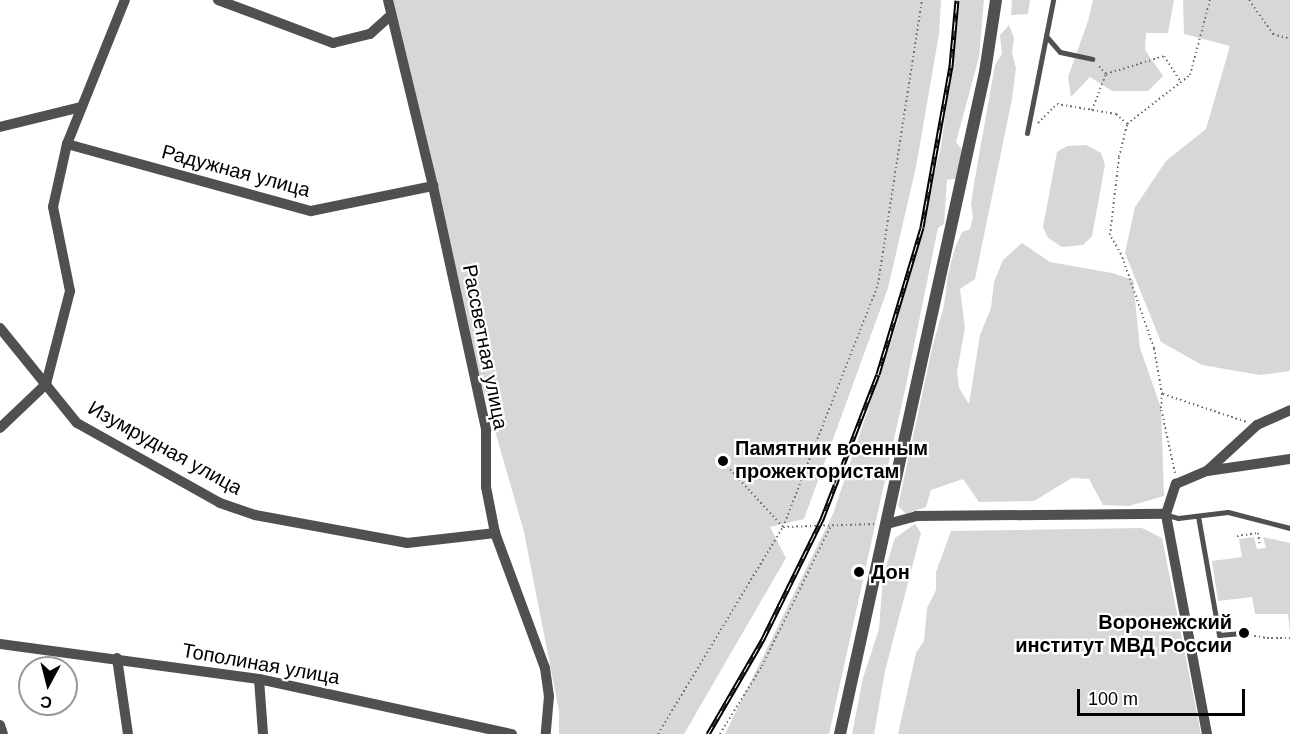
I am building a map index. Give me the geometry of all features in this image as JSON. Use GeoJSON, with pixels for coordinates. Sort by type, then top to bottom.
{"type":"FeatureCollection","features":[{"type":"Feature","properties":{"kind":"street"},"geometry":{"type":"LineString","coordinates":[[0,428],[46,384],[70,291],[53,207],[67,144],[125,0]]}},
{"type":"Feature","properties":{"kind":"street"},"geometry":{"type":"LineString","coordinates":[[218,0],[333,43],[370,34],[391,15]]}},
{"type":"Feature","properties":{"kind":"street","name":"Рассветная улица"},"geometry":{"type":"LineString","coordinates":[[388,0],[433,186],[486,430],[486,487],[495,533],[545,668],[549,696],[546,734]]}},
{"type":"Feature","properties":{"kind":"street"},"geometry":{"type":"LineString","coordinates":[[840,734],[982,83],[996,0]]}},
{"type":"Feature","properties":{"kind":"street"},"geometry":{"type":"LineString","coordinates":[[0,127],[81,107]]}},
{"type":"Feature","properties":{"kind":"street","name":"Радужная улица"},"geometry":{"type":"LineString","coordinates":[[67,144],[311,211],[433,186]]}},
{"type":"Feature","properties":{"kind":"street","name":"Изумрудная улица"},"geometry":{"type":"LineString","coordinates":[[0,328],[77,423],[220,503],[255,515],[407,543],[495,533]]}},
{"type":"Feature","properties":{"kind":"street"},"geometry":{"type":"LineString","coordinates":[[1207,471],[1257,425],[1290,410]]}},
{"type":"Feature","properties":{"kind":"street"},"geometry":{"type":"LineString","coordinates":[[1207,734],[1166,514],[1176,484],[1207,471],[1290,459]]}},
{"type":"Feature","properties":{"kind":"street"},"geometry":{"type":"LineString","coordinates":[[887,524],[915,516],[1166,514]]}},
{"type":"Feature","properties":{"kind":"street","name":"Тополиная улица"},"geometry":{"type":"LineString","coordinates":[[0,644],[259,679],[513,734]]}},
{"type":"Feature","properties":{"kind":"street"},"geometry":{"type":"LineString","coordinates":[[117,658],[128,734]]}},
{"type":"Feature","properties":{"kind":"street"},"geometry":{"type":"LineString","coordinates":[[259,679],[263,734]]}},
{"type":"Feature","properties":{"kind":"street"},"geometry":{"type":"LineString","coordinates":[[0,724],[3,734]]}},
{"type":"Feature","properties":{"kind":"lane"},"geometry":{"type":"LineString","coordinates":[[1028,133],[1053,0]]}},
{"type":"Feature","properties":{"kind":"lane"},"geometry":{"type":"LineString","coordinates":[[1046,36],[1060,52],[1092,58]]}},
{"type":"Feature","properties":{"kind":"lane"},"geometry":{"type":"LineString","coordinates":[[1166,514],[1178,518],[1228,512],[1290,528]]}},
{"type":"Feature","properties":{"kind":"lane"},"geometry":{"type":"LineString","coordinates":[[1198,516],[1219,635],[1241,633]]}},
{"type":"Feature","properties":{"kind":"path"},"geometry":{"type":"LineString","coordinates":[[658,734],[783,527],[878,284],[922,0]]}},
{"type":"Feature","properties":{"kind":"path"},"geometry":{"type":"LineString","coordinates":[[1176,484],[1173,452],[1161,408],[1162,394],[1154,348],[1121,254],[1110,235],[1119,158],[1127,124],[1190,75],[1210,0]]}},
{"type":"Feature","properties":{"kind":"path"},"geometry":{"type":"LineString","coordinates":[[1249,0],[1273,34],[1290,39]]}},
{"type":"Feature","properties":{"kind":"path"},"geometry":{"type":"LineString","coordinates":[[1106,74],[1164,56],[1180,82]]}},
{"type":"Feature","properties":{"kind":"path"},"geometry":{"type":"LineString","coordinates":[[1092,58],[1106,74]]}},
{"type":"Feature","properties":{"kind":"path"},"geometry":{"type":"LineString","coordinates":[[1092,110],[1106,74]]}},
{"type":"Feature","properties":{"kind":"path"},"geometry":{"type":"LineString","coordinates":[[1028,133],[1057,104],[1116,114],[1127,124]]}},
{"type":"Feature","properties":{"kind":"path"},"geometry":{"type":"LineString","coordinates":[[1162,394],[1257,425]]}},
{"type":"Feature","properties":{"kind":"path"},"geometry":{"type":"LineString","coordinates":[[727,466],[783,527],[887,524]]}},
{"type":"Feature","properties":{"kind":"path"},"geometry":{"type":"LineString","coordinates":[[720,734],[762,666],[831,526]]}},
{"type":"Feature","properties":{"kind":"path"},"geometry":{"type":"LineString","coordinates":[[1238,536],[1258,533],[1260,545]]}},
{"type":"Feature","properties":{"kind":"path"},"geometry":{"type":"LineString","coordinates":[[1241,633],[1267,638],[1290,638]]}},
{"type":"Feature","properties":{"kind":"shaded area"},"geometry":{"type":"Polygon","coordinates":[[[393,0],[941,0],[939,34],[916,167],[888,288],[804,519],[770,527],[786,558],[684,734],[559,734],[559,711],[524,532],[470,344],[393,0]]]}},
{"type":"Feature","properties":{"kind":"shaded area"},"geometry":{"type":"Polygon","coordinates":[[[960,0],[984,0],[979,57],[956,142],[963,151],[958,178],[947,180],[944,224],[938,228],[829,734],[725,734],[833,514],[897,323],[941,147],[960,0]]]}},
{"type":"Feature","properties":{"kind":"shaded area"},"geometry":{"type":"Polygon","coordinates":[[[1012,0],[1030,0],[1028,14],[1011,15],[1012,0]]]}},
{"type":"Feature","properties":{"kind":"shaded area"},"geometry":{"type":"Polygon","coordinates":[[[1093,0],[1174,0],[1168,33],[1146,33],[1145,50],[1163,76],[1148,91],[1112,91],[1090,77],[1071,97],[1068,77],[1093,0]]]}},
{"type":"Feature","properties":{"kind":"shaded area"},"geometry":{"type":"Polygon","coordinates":[[[1183,0],[1290,0],[1290,371],[1260,375],[1202,365],[1161,342],[1125,253],[1135,207],[1166,161],[1206,129],[1230,46],[1184,34],[1183,0]]]}},
{"type":"Feature","properties":{"kind":"shaded area"},"geometry":{"type":"Polygon","coordinates":[[[1009,25],[1014,38],[1012,53],[1016,68],[1012,99],[975,279],[960,289],[965,328],[957,372],[959,388],[969,404],[980,335],[991,308],[994,282],[1003,260],[1022,243],[1050,262],[1112,273],[1133,280],[1140,348],[1161,408],[1164,496],[1129,506],[1103,505],[1089,479],[1072,478],[1034,501],[979,502],[963,479],[931,490],[926,507],[906,514],[898,506],[933,344],[944,306],[948,274],[962,232],[970,229],[973,217],[971,204],[995,65],[1002,54],[1000,35],[1009,25]]]}},
{"type":"Feature","properties":{"kind":"shaded area"},"geometry":{"type":"Polygon","coordinates":[[[1086,145],[1101,153],[1105,165],[1092,236],[1083,245],[1062,247],[1048,238],[1043,227],[1057,152],[1067,146],[1086,145]]]}},
{"type":"Feature","properties":{"kind":"shaded area"},"geometry":{"type":"Polygon","coordinates":[[[915,524],[921,533],[885,671],[874,734],[852,734],[863,678],[879,629],[883,576],[895,538],[915,524]]]}},
{"type":"Feature","properties":{"kind":"shaded area"},"geometry":{"type":"Polygon","coordinates":[[[1142,528],[1162,538],[1201,734],[898,734],[916,653],[924,641],[927,608],[936,590],[936,572],[951,531],[1142,528]]]}},
{"type":"Feature","properties":{"kind":"shaded area"},"geometry":{"type":"Polygon","coordinates":[[[1254,537],[1257,549],[1266,548],[1263,537],[1290,543],[1290,633],[1288,614],[1255,614],[1252,597],[1218,601],[1212,561],[1242,557],[1239,539],[1254,537]]]}},
{"type":"Feature","properties":{"kind":"railway"},"geometry":{"type":"LineString","coordinates":[[708,734],[763,639],[822,519],[878,374],[922,227],[951,66],[957,0]]}},
{"type":"Feature","properties":{"kind":"place","name":"Памятник военным прожектористам"},"geometry":{"type":"Point","coordinates":[723,461]}},
{"type":"Feature","properties":{"kind":"place","name":"Дон"},"geometry":{"type":"Point","coordinates":[859,572]}},
{"type":"Feature","properties":{"kind":"place","name":"Воронежский институт МВД России"},"geometry":{"type":"Point","coordinates":[1244,633]}}]}
